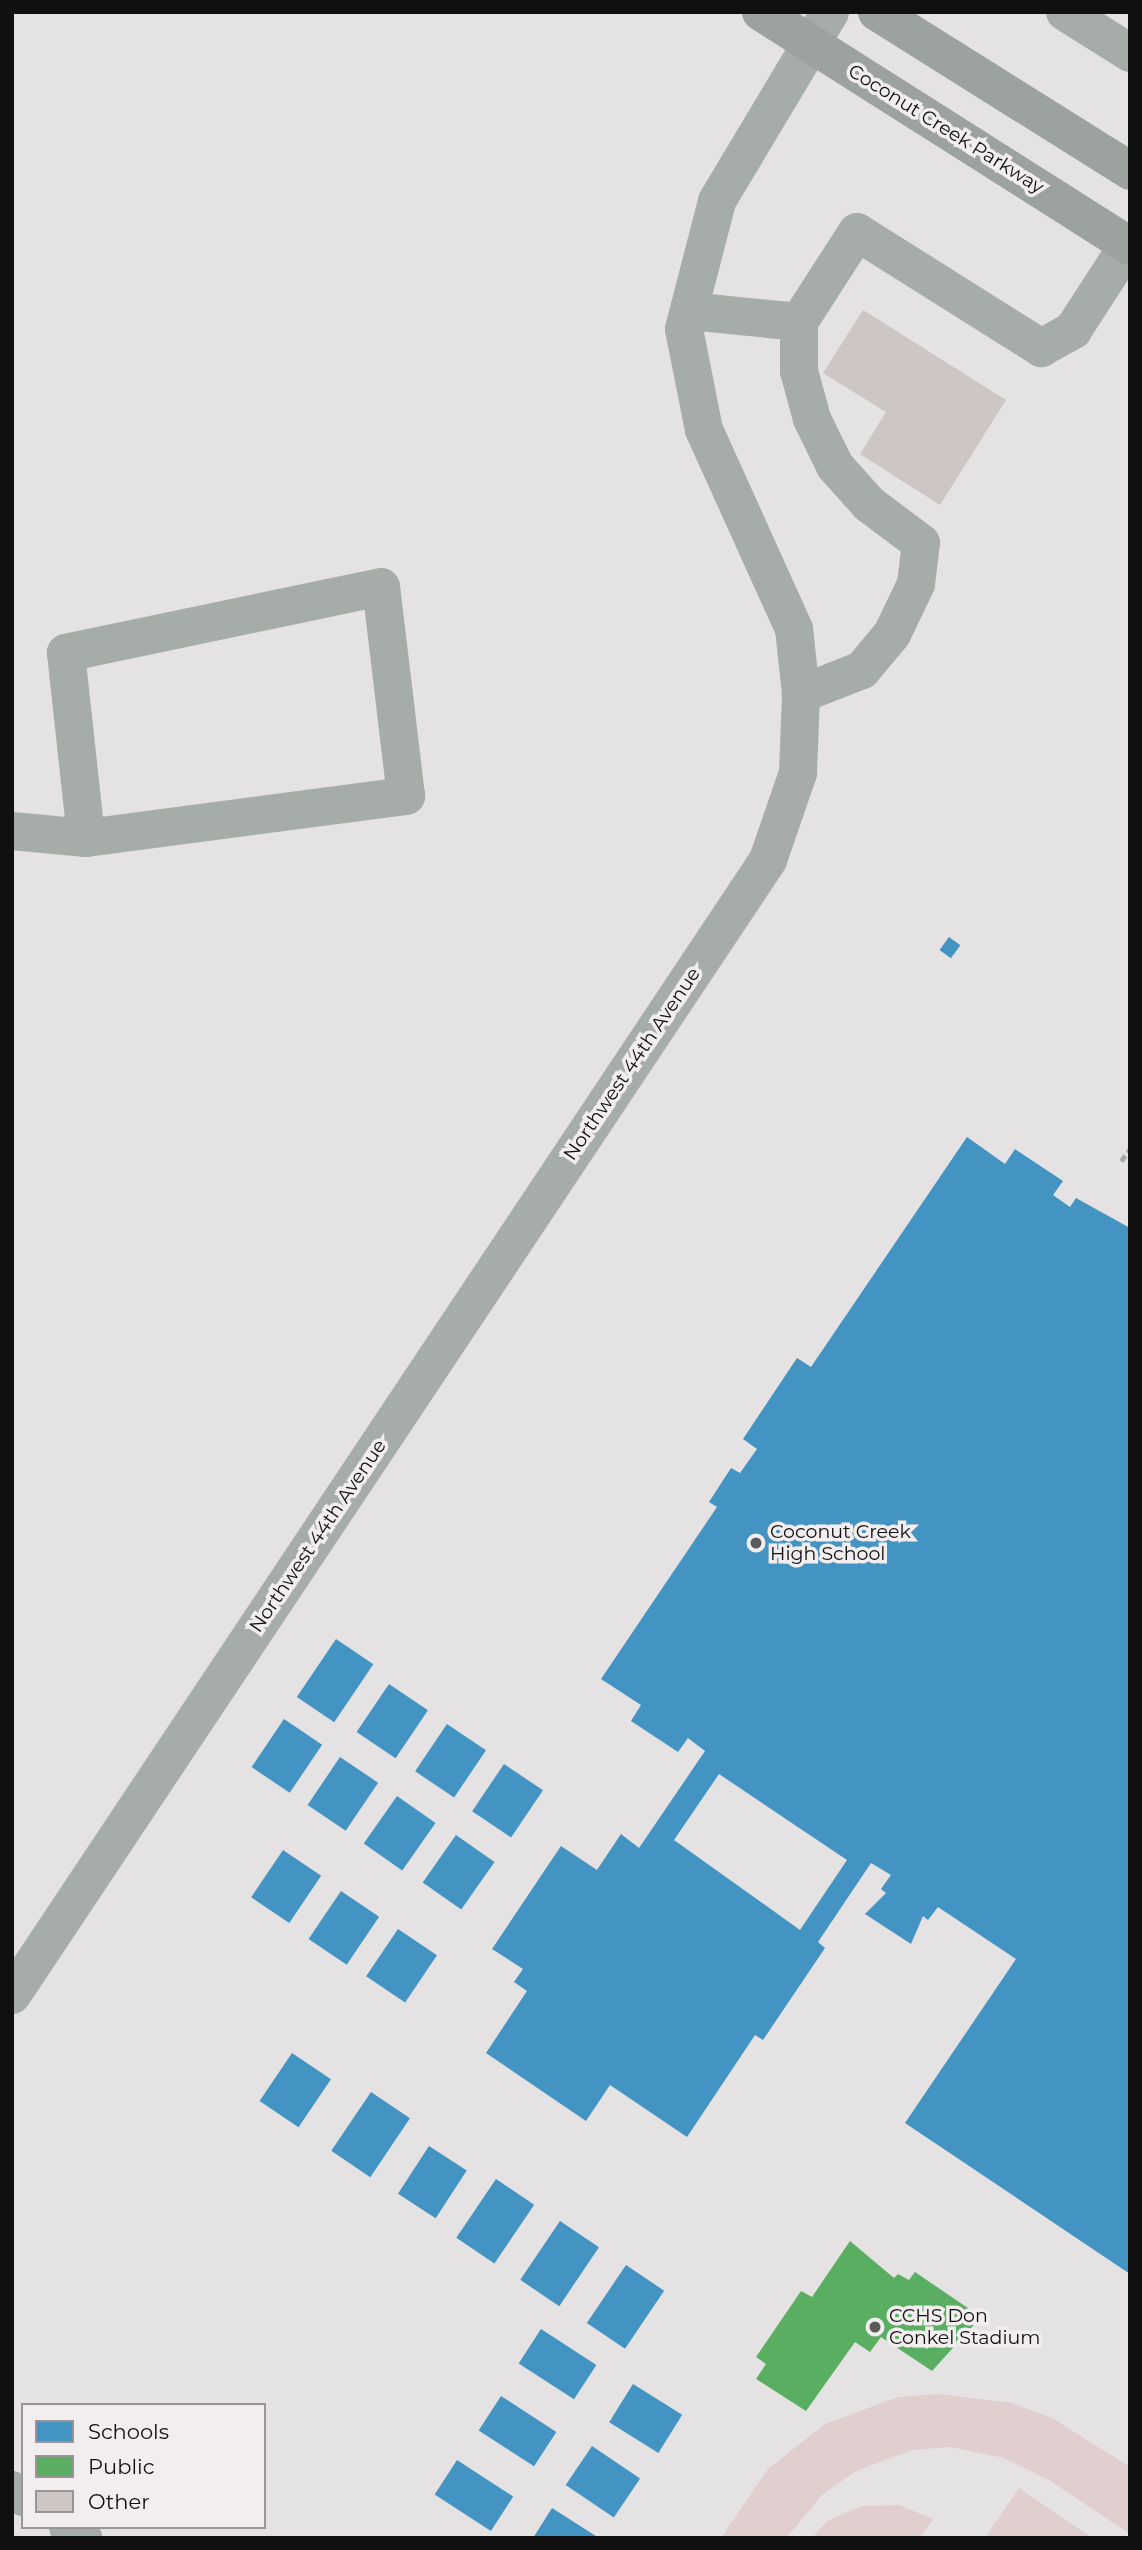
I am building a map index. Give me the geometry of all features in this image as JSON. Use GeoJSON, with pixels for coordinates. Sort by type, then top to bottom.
{"type":"FeatureCollection","features":[{"type":"Feature","properties":{"kind":"main road","name":"Coconut Creek Parkway"},"geometry":{"type":"LineString","coordinates":[[761,12],[820,28],[1129,245]]}},
{"type":"Feature","properties":{"kind":"main road"},"geometry":{"type":"LineString","coordinates":[[877,12],[1130,172]]}},
{"type":"Feature","properties":{"kind":"street"},"geometry":{"type":"LineString","coordinates":[[1065,12],[1130,53]]}},
{"type":"Feature","properties":{"kind":"street","name":"Northwest 44th Avenue"},"geometry":{"type":"LineString","coordinates":[[12,1995],[768,860],[798,773],[802,694],[794,629],[704,430],[684,329],[717,201],[820,28]]}},
{"type":"Feature","properties":{"kind":"street"},"geometry":{"type":"LineString","coordinates":[[802,694],[863,670],[892,634],[916,584],[921,543],[869,504],[835,466],[812,419],[799,371],[799,322],[857,232],[1041,348],[1073,330],[1129,245]]}},
{"type":"Feature","properties":{"kind":"street"},"geometry":{"type":"LineString","coordinates":[[689,311],[799,322]]}},
{"type":"Feature","properties":{"kind":"street"},"geometry":{"type":"LineString","coordinates":[[12,831],[86,838],[406,796],[381,587],[66,653],[86,838]]}},
{"type":"Feature","properties":{"kind":"path"},"geometry":{"type":"LineString","coordinates":[[1121,1161],[1130,1149]]}},
{"type":"Feature","properties":{"kind":"shaded area"},"geometry":{"type":"Polygon","coordinates":[[[938,2394],[1012,2403],[1052,2418],[1130,2467],[1130,2534],[1049,2480],[1004,2458],[950,2447],[912,2450],[856,2471],[823,2494],[786,2538],[721,2538],[768,2469],[825,2424],[898,2397],[938,2394]]]}},
{"type":"Feature","properties":{"kind":"shaded area"},"geometry":{"type":"Polygon","coordinates":[[[1019,2488],[1092,2538],[985,2538],[1019,2488]]]}},
{"type":"Feature","properties":{"kind":"shaded area"},"geometry":{"type":"Polygon","coordinates":[[[899,2505],[933,2519],[920,2538],[812,2538],[827,2521],[861,2506],[899,2505]]]}},
{"type":"Feature","properties":{"kind":"building: Schools"},"geometry":{"type":"Polygon","coordinates":[[[949,937],[960,945],[951,958],[940,950],[949,937]]]}},
{"type":"Feature","properties":{"kind":"building: Schools"},"geometry":{"type":"Polygon","coordinates":[[[967,1137],[1005,1164],[1015,1149],[1063,1181],[1053,1195],[1070,1207],[1076,1198],[1130,1228],[1130,2274],[905,2123],[1016,1959],[938,1907],[928,1920],[923,1916],[911,1944],[865,1914],[886,1893],[881,1889],[891,1875],[871,1863],[818,1942],[825,1948],[763,2040],[755,2035],[687,2137],[610,2085],[586,2121],[486,2053],[527,1991],[514,1982],[523,1969],[492,1949],[561,1846],[597,1870],[621,1834],[639,1848],[705,1751],[688,1738],[678,1752],[631,1721],[641,1705],[601,1679],[717,1507],[709,1502],[731,1468],[740,1473],[757,1449],[743,1439],[797,1358],[811,1367],[967,1137]],[[719,1774],[674,1840],[800,1930],[847,1860],[719,1774]]]}},
{"type":"Feature","properties":{"kind":"building: Schools"},"geometry":{"type":"Polygon","coordinates":[[[336,1639],[373,1664],[334,1722],[297,1697],[336,1639]]]}},
{"type":"Feature","properties":{"kind":"building: Schools"},"geometry":{"type":"Polygon","coordinates":[[[389,1684],[428,1710],[396,1758],[357,1732],[389,1684]]]}},
{"type":"Feature","properties":{"kind":"building: Schools"},"geometry":{"type":"Polygon","coordinates":[[[284,1719],[322,1745],[290,1793],[252,1767],[284,1719]]]}},
{"type":"Feature","properties":{"kind":"building: Schools"},"geometry":{"type":"Polygon","coordinates":[[[447,1724],[486,1750],[454,1798],[415,1771],[447,1724]]]}},
{"type":"Feature","properties":{"kind":"building: Schools"},"geometry":{"type":"Polygon","coordinates":[[[340,1757],[378,1783],[346,1831],[308,1805],[340,1757]]]}},
{"type":"Feature","properties":{"kind":"building: Schools"},"geometry":{"type":"Polygon","coordinates":[[[504,1764],[543,1790],[511,1838],[472,1811],[504,1764]]]}},
{"type":"Feature","properties":{"kind":"building: Schools"},"geometry":{"type":"Polygon","coordinates":[[[397,1796],[436,1823],[402,1870],[364,1844],[397,1796]]]}},
{"type":"Feature","properties":{"kind":"building: Schools"},"geometry":{"type":"Polygon","coordinates":[[[456,1835],[495,1862],[461,1909],[423,1883],[456,1835]]]}},
{"type":"Feature","properties":{"kind":"building: Schools"},"geometry":{"type":"Polygon","coordinates":[[[283,1850],[321,1876],[289,1923],[251,1897],[283,1850]]]}},
{"type":"Feature","properties":{"kind":"building: Schools"},"geometry":{"type":"Polygon","coordinates":[[[341,1891],[379,1917],[347,1965],[309,1939],[341,1891]]]}},
{"type":"Feature","properties":{"kind":"building: Schools"},"geometry":{"type":"Polygon","coordinates":[[[398,1929],[437,1955],[405,2003],[366,1976],[398,1929]]]}},
{"type":"Feature","properties":{"kind":"building: Schools"},"geometry":{"type":"Polygon","coordinates":[[[292,2053],[331,2079],[299,2127],[260,2101],[292,2053]]]}},
{"type":"Feature","properties":{"kind":"building: Schools"},"geometry":{"type":"Polygon","coordinates":[[[371,2092],[410,2118],[370,2177],[331,2151],[371,2092]]]}},
{"type":"Feature","properties":{"kind":"building: Schools"},"geometry":{"type":"Polygon","coordinates":[[[429,2146],[467,2171],[436,2218],[398,2194],[429,2146]]]}},
{"type":"Feature","properties":{"kind":"building: Schools"},"geometry":{"type":"Polygon","coordinates":[[[496,2179],[534,2205],[494,2264],[456,2238],[496,2179]]]}},
{"type":"Feature","properties":{"kind":"building: Schools"},"geometry":{"type":"Polygon","coordinates":[[[560,2221],[599,2247],[559,2306],[520,2280],[560,2221]]]}},
{"type":"Feature","properties":{"kind":"building: Schools"},"geometry":{"type":"Polygon","coordinates":[[[626,2265],[664,2291],[625,2349],[587,2323],[626,2265]]]}},
{"type":"Feature","properties":{"kind":"building: Schools"},"geometry":{"type":"Polygon","coordinates":[[[541,2329],[596,2365],[574,2399],[519,2363],[541,2329]]]}},
{"type":"Feature","properties":{"kind":"building: Schools"},"geometry":{"type":"Polygon","coordinates":[[[633,2384],[682,2415],[658,2453],[609,2422],[633,2384]]]}},
{"type":"Feature","properties":{"kind":"building: Schools"},"geometry":{"type":"Polygon","coordinates":[[[501,2396],[556,2432],[534,2466],[479,2430],[501,2396]]]}},
{"type":"Feature","properties":{"kind":"building: Schools"},"geometry":{"type":"Polygon","coordinates":[[[592,2446],[640,2478],[614,2517],[566,2485],[592,2446]]]}},
{"type":"Feature","properties":{"kind":"building: Schools"},"geometry":{"type":"Polygon","coordinates":[[[457,2460],[513,2496],[491,2531],[435,2494],[457,2460]]]}},
{"type":"Feature","properties":{"kind":"building: Schools"},"geometry":{"type":"Polygon","coordinates":[[[552,2508],[599,2538],[533,2538],[552,2508]]]}},
{"type":"Feature","properties":{"kind":"building: Public","name":"CCHS Don Conkel Stadium"},"geometry":{"type":"Polygon","coordinates":[[[850,2241],[894,2278],[898,2274],[909,2280],[915,2272],[981,2317],[932,2371],[881,2337],[870,2352],[855,2342],[806,2411],[756,2379],[766,2364],[756,2357],[801,2291],[812,2297],[850,2241]]]}},
{"type":"Feature","properties":{"kind":"building: Other"},"geometry":{"type":"Polygon","coordinates":[[[863,310],[1006,400],[940,505],[860,454],[886,412],[823,373],[863,310]]]}},
{"type":"Feature","properties":{"kind":"place","name":"Coconut Creek High School"},"geometry":{"type":"Point","coordinates":[756,1543]}},
{"type":"Feature","properties":{"kind":"place","name":"CCHS Don Conkel Stadium"},"geometry":{"type":"Point","coordinates":[875,2327]}}]}
